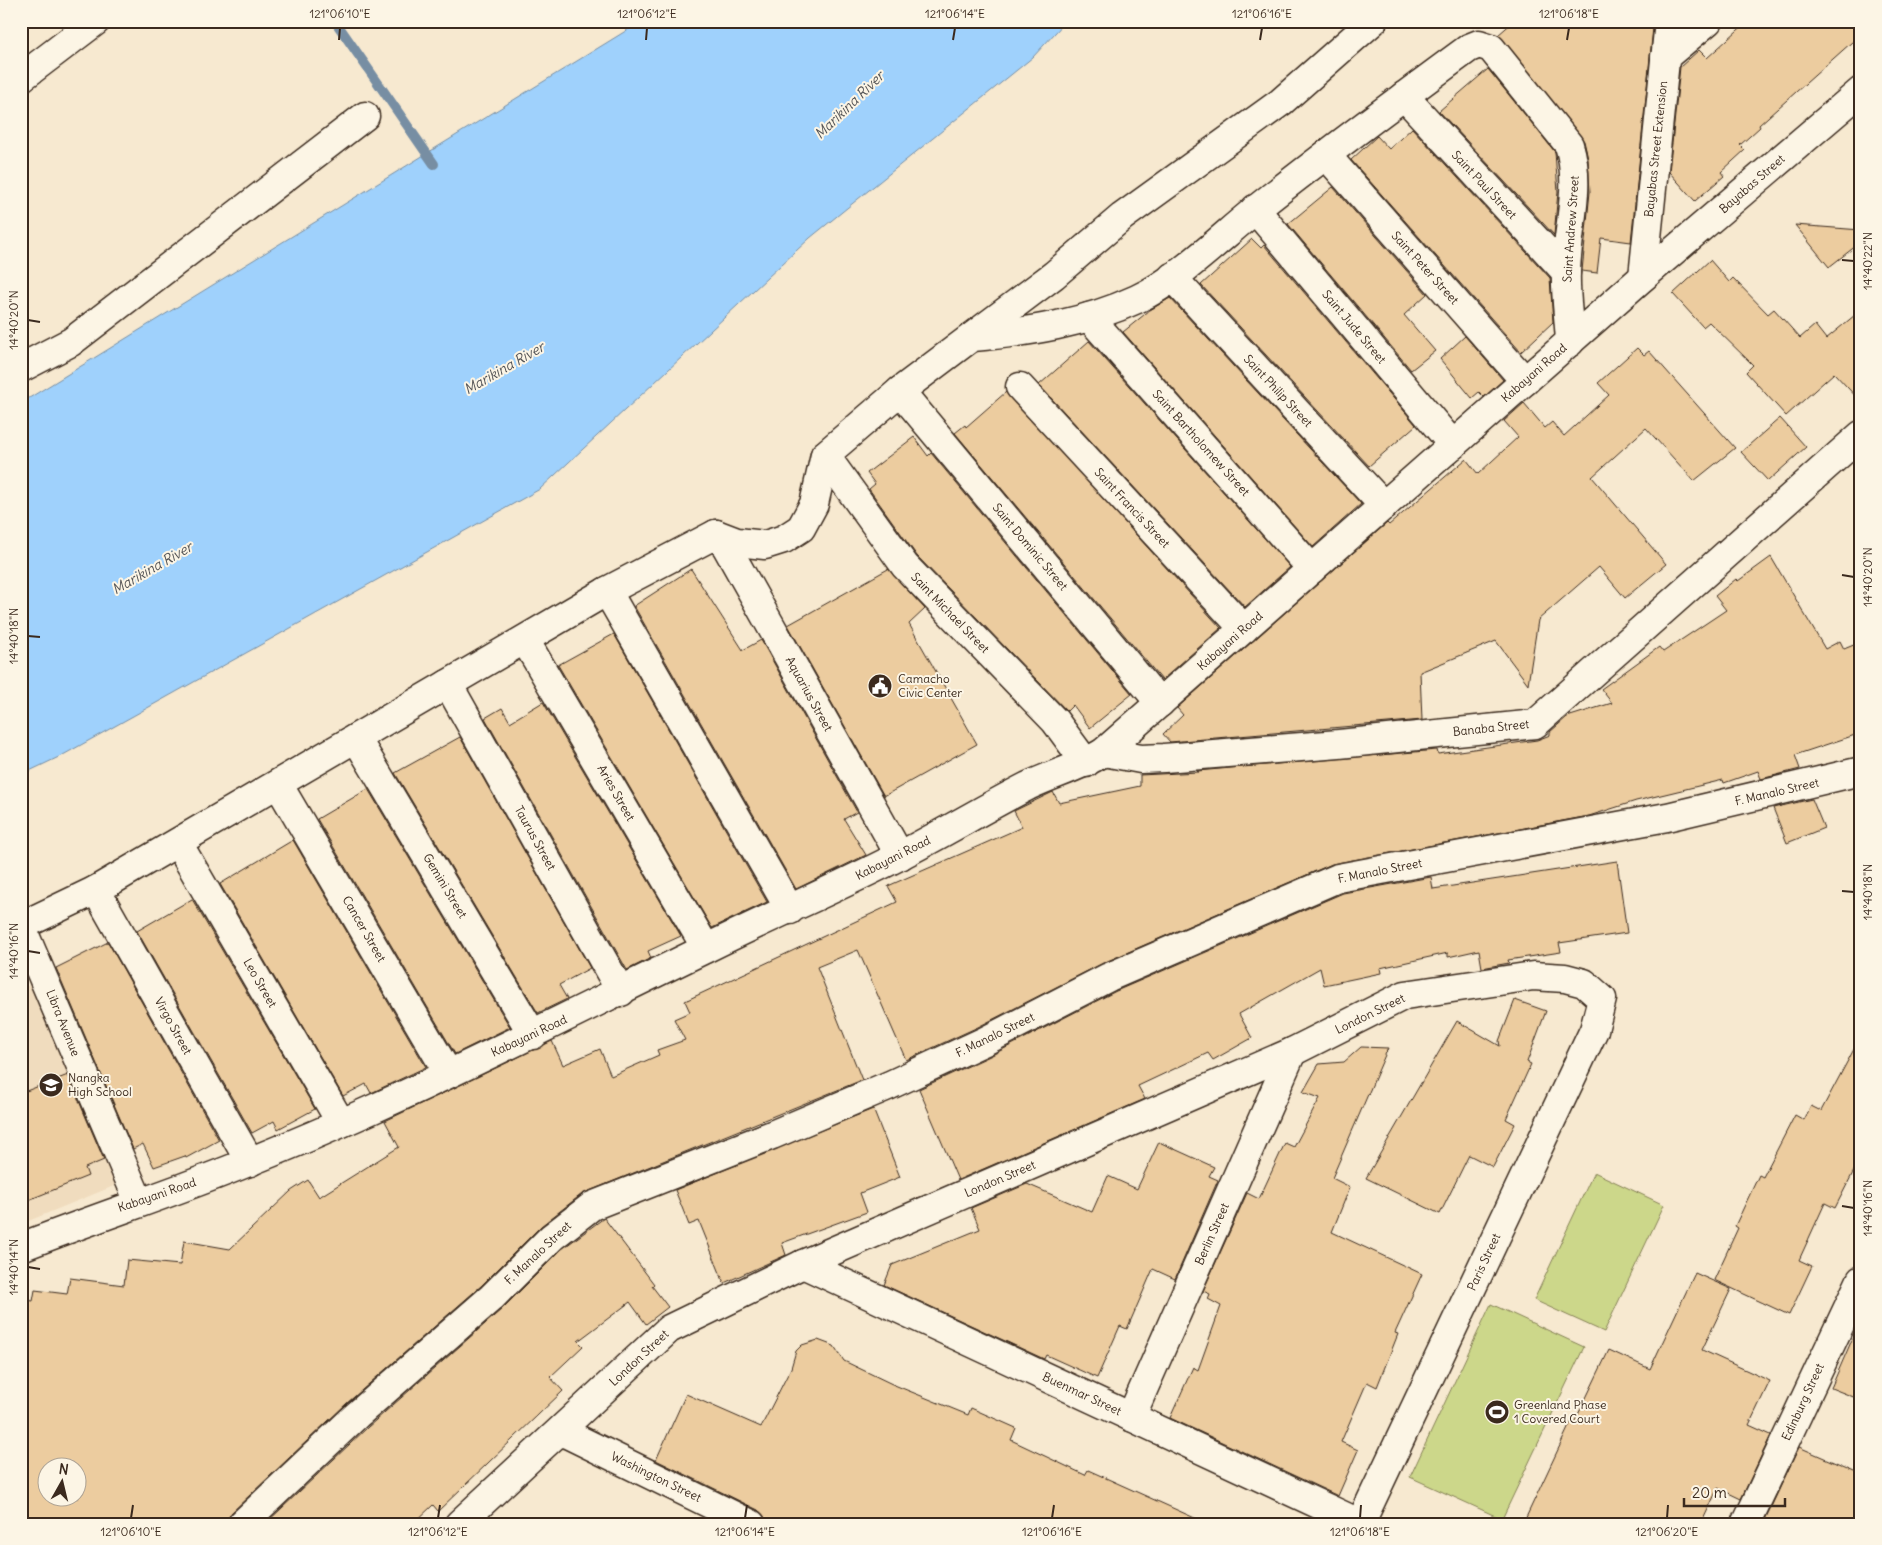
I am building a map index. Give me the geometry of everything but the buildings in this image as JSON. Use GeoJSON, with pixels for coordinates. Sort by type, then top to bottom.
{"type":"FeatureCollection","features":[{"type":"Feature","properties":{"kind":"street"},"geometry":{"type":"LineString","coordinates":[[21,78],[96,21]]}},
{"type":"Feature","properties":{"kind":"street"},"geometry":{"type":"LineString","coordinates":[[21,926],[96,890],[607,591],[716,534],[737,542],[765,546],[784,539],[801,528],[814,504],[825,454],[900,391],[1054,275],[1122,217],[1281,102],[1373,21]]}},
{"type":"Feature","properties":{"kind":"street","name":"Bayabas Street Extension"},"geometry":{"type":"LineString","coordinates":[[1643,277],[1669,21]]}},
{"type":"Feature","properties":{"kind":"street"},"geometry":{"type":"LineString","coordinates":[[1665,58],[1708,21]]}},
{"type":"Feature","properties":{"kind":"street","name":"Saint Andrew Street"},"geometry":{"type":"LineString","coordinates":[[1404,96],[1469,48],[1479,44],[1491,48],[1569,145],[1574,162],[1575,187],[1566,272],[1570,342]]}},
{"type":"Feature","properties":{"kind":"street","name":"Bayabas Street"},"geometry":{"type":"LineString","coordinates":[[1643,277],[1861,91]]}},
{"type":"Feature","properties":{"kind":"street"},"geometry":{"type":"LineString","coordinates":[[973,337],[1019,333],[1089,317],[1139,298],[1172,277],[1255,210],[1404,96]]}},
{"type":"Feature","properties":{"kind":"street","name":"Saint Paul Street"},"geometry":{"type":"LineString","coordinates":[[1404,96],[1566,272]]}},
{"type":"Feature","properties":{"kind":"street"},"geometry":{"type":"LineString","coordinates":[[21,368],[71,342],[365,116]]}},
{"type":"Feature","properties":{"kind":"street","name":"Saint Peter Street"},"geometry":{"type":"LineString","coordinates":[[1326,155],[1525,381]]}},
{"type":"Feature","properties":{"kind":"street","name":"Saint Jude Street"},"geometry":{"type":"LineString","coordinates":[[1255,210],[1453,445]]}},
{"type":"Feature","properties":{"kind":"street","name":"Saint Philip Street"},"geometry":{"type":"LineString","coordinates":[[1172,277],[1384,506]]}},
{"type":"Feature","properties":{"kind":"street","name":"Kabayani Road"},"geometry":{"type":"LineString","coordinates":[[21,1247],[250,1162],[341,1123],[533,1035],[706,948],[790,910],[900,856],[1028,786],[1095,757],[1160,703],[1643,277]]}},
{"type":"Feature","properties":{"kind":"street","name":"Saint Bartholomew Street"},"geometry":{"type":"LineString","coordinates":[[1089,317],[1312,569]]}},
{"type":"Feature","properties":{"kind":"street","name":"Saint Francis Street"},"geometry":{"type":"LineString","coordinates":[[1020,387],[1244,629]]}},
{"type":"Feature","properties":{"kind":"street","name":"Saint Dominic Street"},"geometry":{"type":"LineString","coordinates":[[900,391],[1160,703]]}},
{"type":"Feature","properties":{"kind":"street","name":"Banaba Street"},"geometry":{"type":"LineString","coordinates":[[1095,757],[1164,758],[1339,744],[1535,724],[1861,435]]}},
{"type":"Feature","properties":{"kind":"street","name":"Saint Michael Street"},"geometry":{"type":"LineString","coordinates":[[825,454],[905,566],[1055,721],[1095,757]]}},
{"type":"Feature","properties":{"kind":"street","name":"Aquarius Street"},"geometry":{"type":"LineString","coordinates":[[716,534],[726,546],[900,856]]}},
{"type":"Feature","properties":{"kind":"street"},"geometry":{"type":"LineString","coordinates":[[607,591],[790,910]]}},
{"type":"Feature","properties":{"kind":"street","name":"Aries Street"},"geometry":{"type":"LineString","coordinates":[[525,640],[706,948]]}},
{"type":"Feature","properties":{"kind":"street","name":"Taurus Street"},"geometry":{"type":"LineString","coordinates":[[448,684],[621,992]]}},
{"type":"Feature","properties":{"kind":"street","name":"Gemini Street"},"geometry":{"type":"LineString","coordinates":[[356,738],[533,1035]]}},
{"type":"Feature","properties":{"kind":"street","name":"F. Manalo Street"},"geometry":{"type":"LineString","coordinates":[[242,1524],[357,1414],[492,1297],[552,1237],[592,1206],[772,1135],[890,1085],[985,1041],[1109,977],[1338,878],[1668,817],[1861,771]]}},
{"type":"Feature","properties":{"kind":"street","name":"Cancer Street"},"geometry":{"type":"LineString","coordinates":[[278,784],[448,1074]]}},
{"type":"Feature","properties":{"kind":"street","name":"Leo Street"},"geometry":{"type":"LineString","coordinates":[[178,843],[341,1123]]}},
{"type":"Feature","properties":{"kind":"street","name":"Virgo Street"},"geometry":{"type":"LineString","coordinates":[[96,890],[250,1162]]}},
{"type":"Feature","properties":{"kind":"street","name":"Libra Avenue"},"geometry":{"type":"LineString","coordinates":[[21,926],[139,1202]]}},
{"type":"Feature","properties":{"kind":"street","name":"London Street"},"geometry":{"type":"LineString","coordinates":[[459,1524],[669,1330],[803,1264],[1292,1052],[1405,996],[1534,976],[1565,978],[1584,983],[1602,999]]}},
{"type":"Feature","properties":{"kind":"street","name":"Paris Street"},"geometry":{"type":"LineString","coordinates":[[1360,1524],[1594,1030],[1602,999]]}},
{"type":"Feature","properties":{"kind":"street","name":"Berlin Street"},"geometry":{"type":"LineString","coordinates":[[1131,1417],[1292,1052]]}},
{"type":"Feature","properties":{"kind":"street","name":"Buenmar Street"},"geometry":{"type":"LineString","coordinates":[[803,1264],[1360,1524]]}},
{"type":"Feature","properties":{"kind":"street","name":"Edinburg Street"},"geometry":{"type":"LineString","coordinates":[[1746,1524],[1861,1280]]}},
{"type":"Feature","properties":{"kind":"street","name":"Washington Street"},"geometry":{"type":"LineString","coordinates":[[561,1431],[751,1524]]}},
{"type":"Feature","properties":{"kind":"shaded area","name":"Nangka High School"},"geometry":{"type":"Polygon","coordinates":[[[36,983],[121,1183],[21,1224],[21,988],[36,983]]]}},
{"type":"Feature","properties":{"kind":"green space"},"geometry":{"type":"Polygon","coordinates":[[[1594,1172],[1664,1205],[1604,1332],[1534,1300],[1594,1172]]]}},
{"type":"Feature","properties":{"kind":"green space","name":"Greenland Phase 1 Covered Court"},"geometry":{"type":"Polygon","coordinates":[[[1491,1304],[1584,1347],[1502,1519],[1410,1477],[1491,1304]]]}},
{"type":"Feature","properties":{"kind":"water","name":"Marikina River"},"geometry":{"type":"Polygon","coordinates":[[[642,21],[1066,21],[1033,57],[810,238],[540,489],[63,755],[21,775],[21,403],[642,21]]]}},
{"type":"Feature","properties":{"kind":"waterway"},"geometry":{"type":"LineString","coordinates":[[335,21],[434,164]]}},
{"type":"Feature","properties":{"kind":"place","name":"Camacho Civic Center"},"geometry":{"type":"Point","coordinates":[880,686]}},
{"type":"Feature","properties":{"kind":"place","name":"Nangka High School"},"geometry":{"type":"Point","coordinates":[51,1085]}},
{"type":"Feature","properties":{"kind":"place","name":"Greenland Phase 1 Covered Court"},"geometry":{"type":"Point","coordinates":[1497,1412]}}]}
